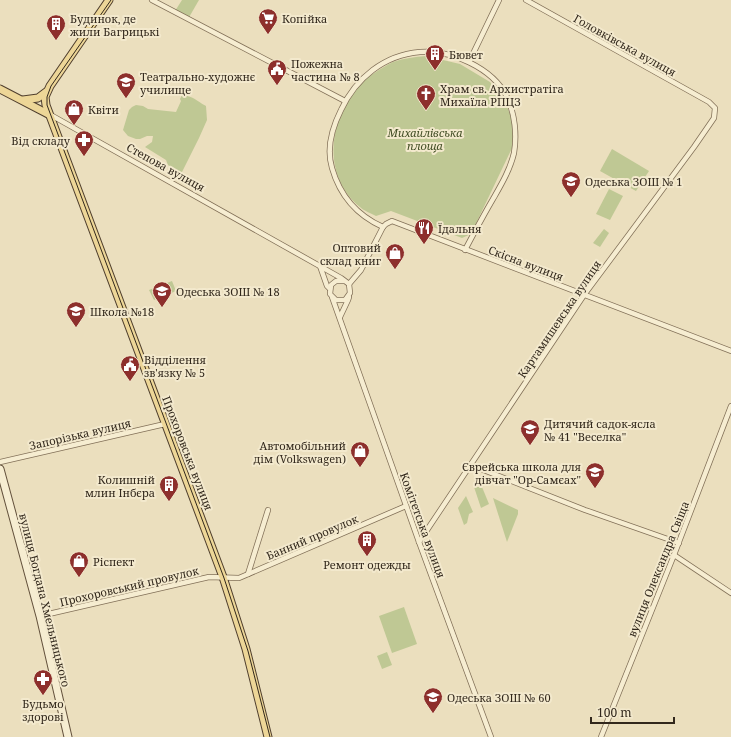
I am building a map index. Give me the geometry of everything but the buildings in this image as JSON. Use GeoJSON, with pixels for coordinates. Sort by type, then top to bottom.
{"type":"FeatureCollection","features":[{"type":"Feature","properties":{"kind":"main road"},"geometry":{"type":"LineString","coordinates":[[21,99],[35,99],[41,97],[46,92],[109,0]]}},
{"type":"Feature","properties":{"kind":"main road","name":"Степова вулиця"},"geometry":{"type":"LineString","coordinates":[[0,89],[48,114]]}},
{"type":"Feature","properties":{"kind":"main road","name":"Прохоровська вулиця"},"geometry":{"type":"LineString","coordinates":[[46,92],[45,101],[48,114],[223,577],[246,649],[268,737]]}},
{"type":"Feature","properties":{"kind":"main road","name":"вулиця Богдана Хмельницького"},"geometry":{"type":"LineString","coordinates":[[0,469],[40,616],[68,737]]}},
{"type":"Feature","properties":{"kind":"street"},"geometry":{"type":"LineString","coordinates":[[152,0],[345,101]]}},
{"type":"Feature","properties":{"kind":"street"},"geometry":{"type":"LineString","coordinates":[[469,62],[499,0]]}},
{"type":"Feature","properties":{"kind":"street","name":"Головківська вулиця"},"geometry":{"type":"LineString","coordinates":[[526,0],[709,102],[715,108]]}},
{"type":"Feature","properties":{"kind":"street"},"geometry":{"type":"LineString","coordinates":[[349,284],[361,270],[383,227],[363,216],[354,208],[340,190],[334,178],[330,163],[329,148],[336,122],[345,101],[360,80],[372,70],[389,60],[403,55],[420,52],[445,53],[469,62],[496,82],[506,96],[512,113],[515,133],[514,153],[507,174],[465,250]]}},
{"type":"Feature","properties":{"kind":"street","name":"Картамишевська вулиця"},"geometry":{"type":"LineString","coordinates":[[419,542],[584,295],[714,118],[715,108]]}},
{"type":"Feature","properties":{"kind":"street","name":"Степова вулиця"},"geometry":{"type":"LineString","coordinates":[[48,114],[320,266],[344,281]]}},
{"type":"Feature","properties":{"kind":"street","name":"Cкісна вулиця"},"geometry":{"type":"LineString","coordinates":[[383,227],[392,221],[731,350]]}},
{"type":"Feature","properties":{"kind":"street"},"geometry":{"type":"LineString","coordinates":[[320,266],[332,297],[336,300],[342,301],[349,296]]}},
{"type":"Feature","properties":{"kind":"street"},"geometry":{"type":"LineString","coordinates":[[330,289],[331,285],[336,281],[344,281],[349,284],[351,290],[340,317]]}},
{"type":"Feature","properties":{"kind":"street","name":"Комітетська вулиця"},"geometry":{"type":"LineString","coordinates":[[332,297],[419,542],[491,737]]}},
{"type":"Feature","properties":{"kind":"street","name":"вулиця Олександра Свіща"},"geometry":{"type":"LineString","coordinates":[[601,737],[679,543],[729,415],[731,406]]}},
{"type":"Feature","properties":{"kind":"street","name":"Запорізька вулиця"},"geometry":{"type":"LineString","coordinates":[[0,462],[165,424]]}},
{"type":"Feature","properties":{"kind":"street"},"geometry":{"type":"LineString","coordinates":[[470,466],[585,510],[679,543]]}},
{"type":"Feature","properties":{"kind":"street","name":"Банний провулок"},"geometry":{"type":"LineString","coordinates":[[223,577],[238,578],[406,506]]}},
{"type":"Feature","properties":{"kind":"street"},"geometry":{"type":"LineString","coordinates":[[248,574],[268,510]]}},
{"type":"Feature","properties":{"kind":"street"},"geometry":{"type":"LineString","coordinates":[[674,555],[731,593]]}},
{"type":"Feature","properties":{"kind":"street","name":"Прохоровський провулок"},"geometry":{"type":"LineString","coordinates":[[40,616],[209,577],[223,577]]}},
{"type":"Feature","properties":{"kind":"green space"},"geometry":{"type":"Polygon","coordinates":[[[182,0],[199,0],[188,19],[175,11],[182,0]]]}},
{"type":"Feature","properties":{"kind":"green space","name":"Михайлівська площа"},"geometry":{"type":"Polygon","coordinates":[[[426,56],[460,64],[490,82],[505,102],[513,121],[513,146],[471,234],[462,238],[391,211],[376,216],[363,210],[348,195],[339,180],[335,165],[335,132],[340,115],[348,100],[358,87],[366,79],[393,62],[426,56]]]}},
{"type":"Feature","properties":{"kind":"green space"},"geometry":{"type":"Polygon","coordinates":[[[182,95],[192,98],[206,106],[207,120],[181,174],[168,165],[166,160],[145,147],[152,142],[153,136],[136,139],[128,136],[123,130],[129,110],[132,107],[136,105],[143,106],[148,109],[176,112],[182,95]]]}},
{"type":"Feature","properties":{"kind":"green space"},"geometry":{"type":"Polygon","coordinates":[[[612,149],[649,171],[636,191],[600,171],[612,149]]]}},
{"type":"Feature","properties":{"kind":"green space"},"geometry":{"type":"Polygon","coordinates":[[[609,189],[623,196],[610,220],[596,214],[609,189]]]}},
{"type":"Feature","properties":{"kind":"green space"},"geometry":{"type":"Polygon","coordinates":[[[604,229],[609,233],[600,247],[593,243],[604,229]]]}},
{"type":"Feature","properties":{"kind":"green space"},"geometry":{"type":"Polygon","coordinates":[[[172,281],[176,291],[154,300],[149,290],[172,281]]]}},
{"type":"Feature","properties":{"kind":"green space"},"geometry":{"type":"Polygon","coordinates":[[[474,487],[482,487],[489,504],[481,508],[474,487]]]}},
{"type":"Feature","properties":{"kind":"green space"},"geometry":{"type":"Polygon","coordinates":[[[466,496],[473,512],[469,514],[467,523],[464,525],[458,508],[466,496]]]}},
{"type":"Feature","properties":{"kind":"green space"},"geometry":{"type":"Polygon","coordinates":[[[493,498],[518,510],[518,514],[507,542],[493,498]]]}},
{"type":"Feature","properties":{"kind":"green space"},"geometry":{"type":"Polygon","coordinates":[[[404,607],[417,644],[392,653],[379,616],[404,607]]]}},
{"type":"Feature","properties":{"kind":"green space"},"geometry":{"type":"Polygon","coordinates":[[[387,652],[392,665],[382,669],[377,656],[387,652]]]}},
{"type":"Feature","properties":{"kind":"tram line"},"geometry":{"type":"LineString","coordinates":[[111,0],[51,86],[47,97],[47,105],[224,578],[248,651],[270,737]]}},
{"type":"Feature","properties":{"kind":"place","name":"Копійка"},"geometry":{"type":"Point","coordinates":[268,35]}},
{"type":"Feature","properties":{"kind":"place","name":"Будинок, де жили Багрицькі"},"geometry":{"type":"Point","coordinates":[56,41]}},
{"type":"Feature","properties":{"kind":"place","name":"Бювет"},"geometry":{"type":"Point","coordinates":[435,71]}},
{"type":"Feature","properties":{"kind":"place","name":"Пожежна частина № 8"},"geometry":{"type":"Point","coordinates":[277,86]}},
{"type":"Feature","properties":{"kind":"place","name":"Театрально-художнє училище"},"geometry":{"type":"Point","coordinates":[126,99]}},
{"type":"Feature","properties":{"kind":"place","name":"Храм св. Архистратіга Михаїла РПЦЗ"},"geometry":{"type":"Point","coordinates":[426,111]}},
{"type":"Feature","properties":{"kind":"place","name":"Квіти"},"geometry":{"type":"Point","coordinates":[74,126]}},
{"type":"Feature","properties":{"kind":"place","name":"Від складу"},"geometry":{"type":"Point","coordinates":[84,157]}},
{"type":"Feature","properties":{"kind":"place","name":"Одеська ЗОШ № 1"},"geometry":{"type":"Point","coordinates":[571,198]}},
{"type":"Feature","properties":{"kind":"place","name":"Їдальня"},"geometry":{"type":"Point","coordinates":[424,245]}},
{"type":"Feature","properties":{"kind":"place","name":"Оптовий склад книг"},"geometry":{"type":"Point","coordinates":[395,270]}},
{"type":"Feature","properties":{"kind":"place","name":"Одеська ЗОШ № 18"},"geometry":{"type":"Point","coordinates":[162,308]}},
{"type":"Feature","properties":{"kind":"place","name":"Школа №18"},"geometry":{"type":"Point","coordinates":[76,328]}},
{"type":"Feature","properties":{"kind":"place","name":"Відділення зв'язку № 5"},"geometry":{"type":"Point","coordinates":[130,382]}},
{"type":"Feature","properties":{"kind":"place","name":"Дитячий садок-ясла № 41 \"Веселка\""},"geometry":{"type":"Point","coordinates":[530,446]}},
{"type":"Feature","properties":{"kind":"place","name":"Автомобільний дім (Volkswagen)"},"geometry":{"type":"Point","coordinates":[360,468]}},
{"type":"Feature","properties":{"kind":"place","name":"Єврейська школа для дівчат \"Ор-Самєах\""},"geometry":{"type":"Point","coordinates":[595,489]}},
{"type":"Feature","properties":{"kind":"place","name":"Колишній млин Інбєра"},"geometry":{"type":"Point","coordinates":[169,502]}},
{"type":"Feature","properties":{"kind":"place","name":"Ремонт одежды"},"geometry":{"type":"Point","coordinates":[367,557]}},
{"type":"Feature","properties":{"kind":"place","name":"Ріспект"},"geometry":{"type":"Point","coordinates":[79,578]}},
{"type":"Feature","properties":{"kind":"place","name":"Будьмо здорові"},"geometry":{"type":"Point","coordinates":[43,696]}},
{"type":"Feature","properties":{"kind":"place","name":"Одеська ЗОШ № 60"},"geometry":{"type":"Point","coordinates":[433,714]}}]}
